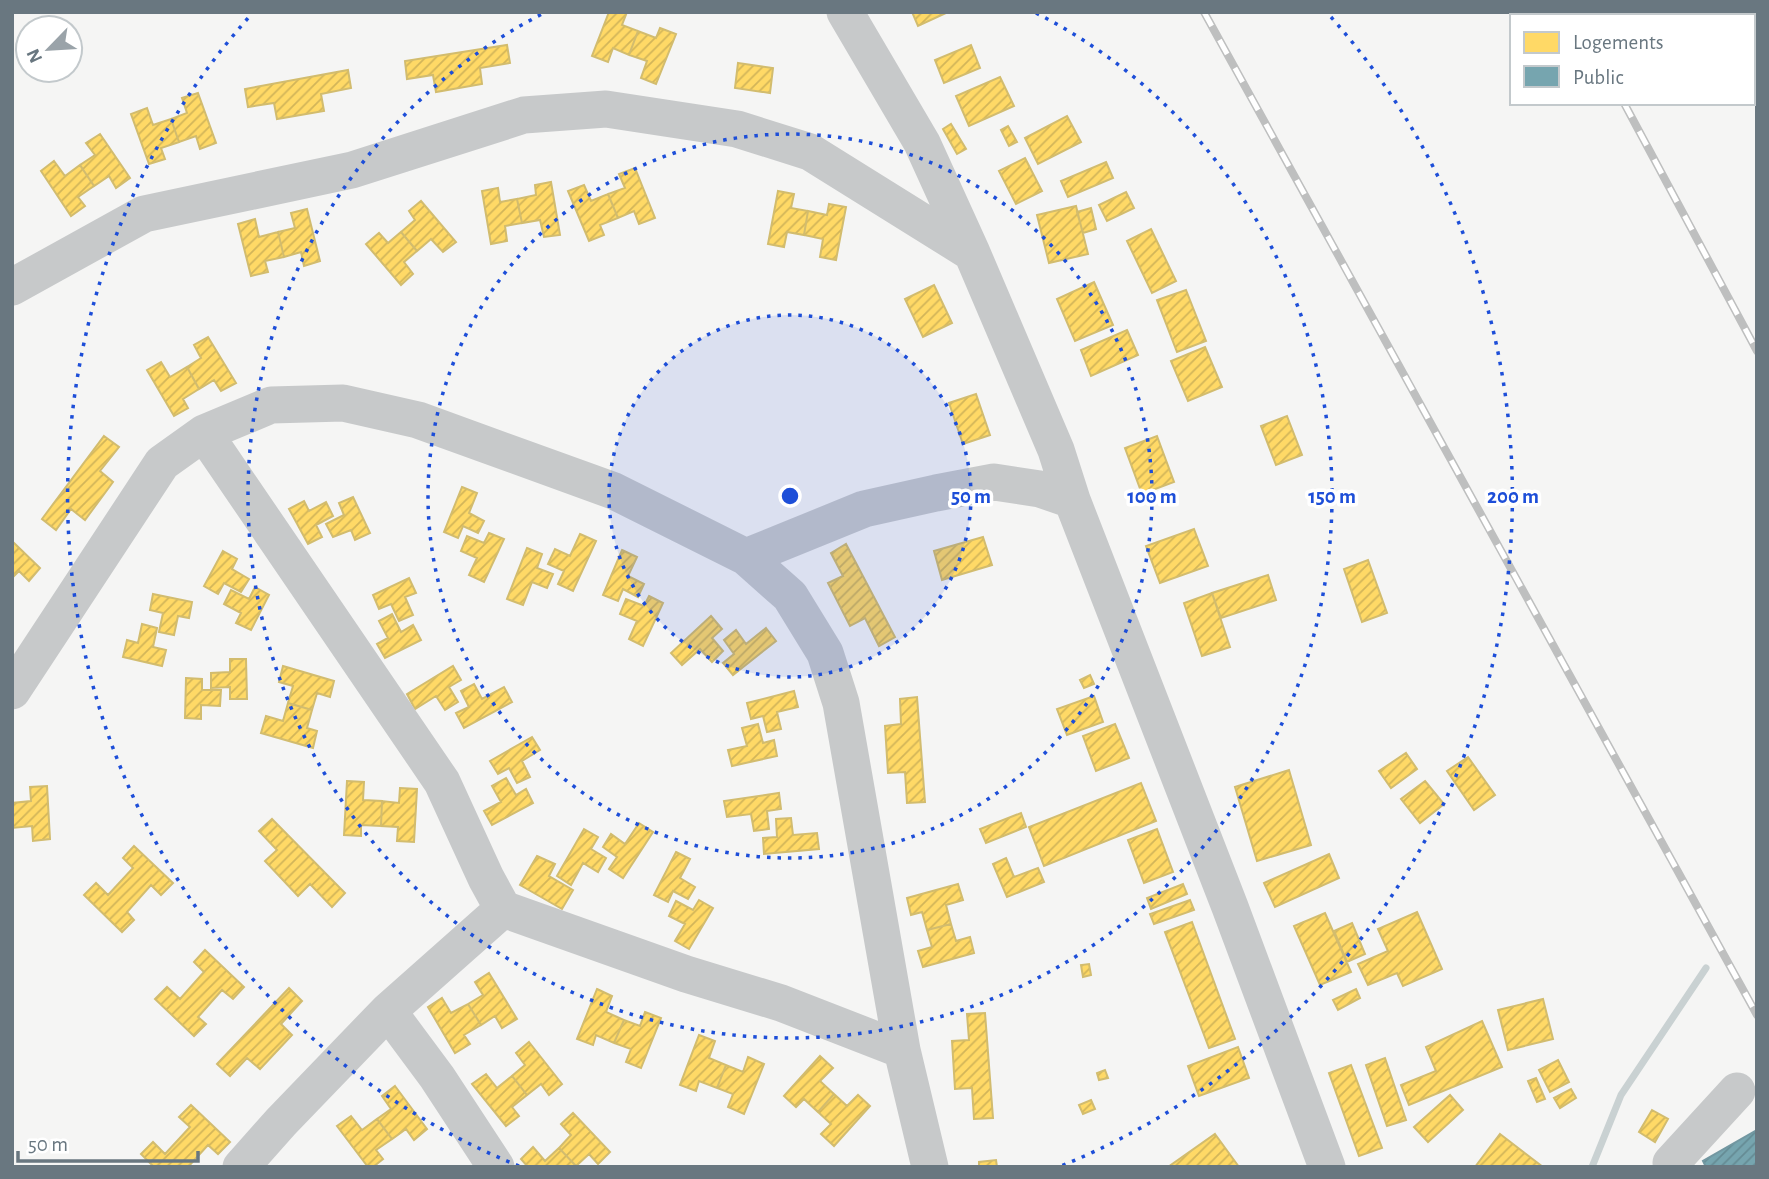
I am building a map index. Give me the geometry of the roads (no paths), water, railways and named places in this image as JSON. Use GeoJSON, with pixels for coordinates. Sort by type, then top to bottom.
{"type":"FeatureCollection","features":[{"type":"Feature","properties":{"kind":"street"},"geometry":{"type":"LineString","coordinates":[[845,12],[922,143],[1050,435],[1072,500],[1225,894],[1320,1164]]}},
{"type":"Feature","properties":{"kind":"street"},"geometry":{"type":"LineString","coordinates":[[12,287],[144,214],[352,170],[524,115],[606,109],[737,129],[810,152],[972,253]]}},
{"type":"Feature","properties":{"kind":"street"},"geometry":{"type":"LineString","coordinates":[[12,691],[162,463],[204,433],[271,405],[342,403],[418,420],[614,491],[746,557],[790,596],[825,653],[841,703],[902,1049],[930,1167]]}},
{"type":"Feature","properties":{"kind":"street"},"geometry":{"type":"LineString","coordinates":[[204,433],[442,782],[503,909],[687,974],[781,1003],[902,1049]]}},
{"type":"Feature","properties":{"kind":"street"},"geometry":{"type":"LineString","coordinates":[[994,482],[1014,470],[1050,435]]}},
{"type":"Feature","properties":{"kind":"street"},"geometry":{"type":"LineString","coordinates":[[746,557],[864,509],[994,482],[1040,489],[1072,500]]}},
{"type":"Feature","properties":{"kind":"street"},"geometry":{"type":"LineString","coordinates":[[241,1167],[388,1011],[503,909]]}},
{"type":"Feature","properties":{"kind":"street"},"geometry":{"type":"LineString","coordinates":[[388,1011],[437,1077],[496,1167]]}},
{"type":"Feature","properties":{"kind":"street"},"geometry":{"type":"LineString","coordinates":[[1674,1167],[1671,1163],[1737,1091]]}},
{"type":"Feature","properties":{"kind":"waterway"},"geometry":{"type":"LineString","coordinates":[[1592,1167],[1621,1095],[1706,968]]}},
{"type":"Feature","properties":{"kind":"railway"},"geometry":{"type":"LineString","coordinates":[[1204,12],[1757,1015]]}},
{"type":"Feature","properties":{"kind":"railway"},"geometry":{"type":"LineString","coordinates":[[1625,105],[1757,351]]}}]}
